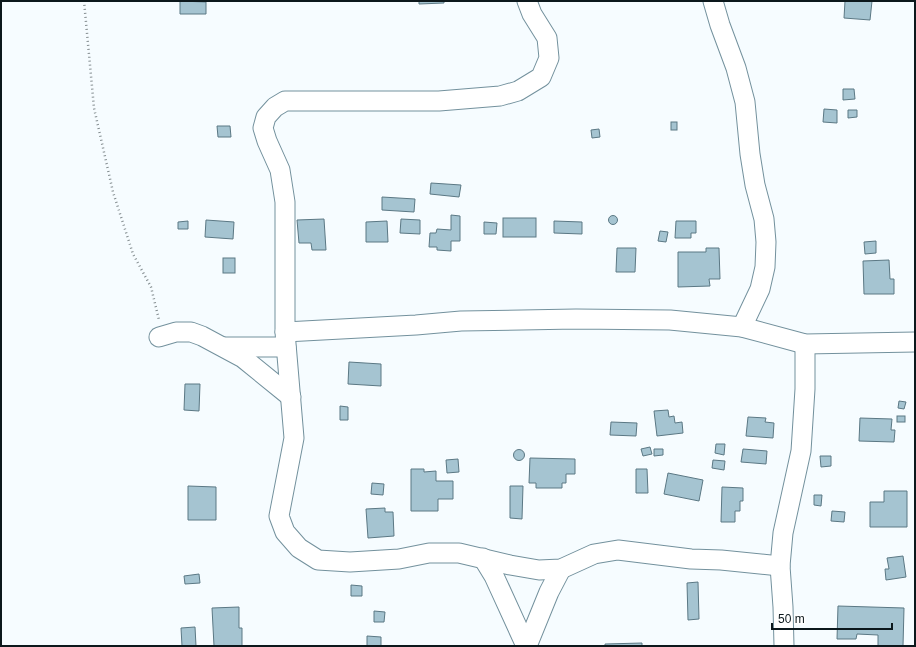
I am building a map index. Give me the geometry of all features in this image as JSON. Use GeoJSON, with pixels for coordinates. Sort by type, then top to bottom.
{"type":"FeatureCollection","features":[{"type":"Feature","properties":{"kind":"street"},"geometry":{"type":"LineString","coordinates":[[527,1],[532,14],[547,38],[549,58],[541,77],[518,90],[500,96],[439,102],[285,101],[275,107],[266,116],[263,128],[280,170],[285,202],[286,340],[294,438],[279,516],[285,532],[299,548],[318,560],[350,562],[399,559],[429,554],[459,553],[539,570],[561,569],[594,554],[618,550],[691,559],[721,560],[780,566]]}},
{"type":"Feature","properties":{"kind":"street"},"geometry":{"type":"LineString","coordinates":[[714,1],[720,25],[736,68],[745,102],[750,154],[755,185],[764,219],[766,242],[765,266],[760,289],[742,327]]}},
{"type":"Feature","properties":{"kind":"street"},"geometry":{"type":"LineString","coordinates":[[223,347],[461,321],[576,318],[670,320],[742,327],[806,344],[915,342]]}},
{"type":"Feature","properties":{"kind":"street"},"geometry":{"type":"LineString","coordinates":[[159,337],[176,332],[191,332],[202,336],[242,358],[291,397]]}},
{"type":"Feature","properties":{"kind":"street"},"geometry":{"type":"LineString","coordinates":[[784,646],[780,566],[783,533],[801,451],[806,344]]}},
{"type":"Feature","properties":{"kind":"street"},"geometry":{"type":"LineString","coordinates":[[483,558],[497,583],[526,646]]}},
{"type":"Feature","properties":{"kind":"street"},"geometry":{"type":"LineString","coordinates":[[526,646],[549,592],[561,569]]}},
{"type":"Feature","properties":{"kind":"path"},"geometry":{"type":"LineString","coordinates":[[84,1],[94,108],[112,192],[133,254],[151,286],[154,295],[159,323],[159,337]]}},
{"type":"Feature","properties":{"kind":"building"},"geometry":{"type":"Polygon","coordinates":[[[180,1],[206,2],[206,14],[180,14],[180,1]]]}},
{"type":"Feature","properties":{"kind":"building"},"geometry":{"type":"Polygon","coordinates":[[[419,1],[444,1],[444,3],[419,4],[419,1]]]}},
{"type":"Feature","properties":{"kind":"building"},"geometry":{"type":"Polygon","coordinates":[[[845,1],[872,1],[870,20],[844,18],[845,1]]]}},
{"type":"Feature","properties":{"kind":"building"},"geometry":{"type":"Polygon","coordinates":[[[843,89],[854,89],[855,99],[843,100],[843,89]]]}},
{"type":"Feature","properties":{"kind":"building"},"geometry":{"type":"Polygon","coordinates":[[[824,109],[837,110],[837,123],[823,122],[824,109]]]}},
{"type":"Feature","properties":{"kind":"building"},"geometry":{"type":"Polygon","coordinates":[[[848,110],[857,110],[857,117],[848,118],[848,110]]]}},
{"type":"Feature","properties":{"kind":"building"},"geometry":{"type":"Polygon","coordinates":[[[671,122],[677,122],[677,130],[671,130],[671,122]]]}},
{"type":"Feature","properties":{"kind":"building"},"geometry":{"type":"Polygon","coordinates":[[[217,126],[230,126],[231,137],[218,137],[217,126]]]}},
{"type":"Feature","properties":{"kind":"building"},"geometry":{"type":"Polygon","coordinates":[[[599,129],[600,137],[592,138],[591,130],[599,129]]]}},
{"type":"Feature","properties":{"kind":"building"},"geometry":{"type":"Polygon","coordinates":[[[431,183],[461,185],[459,197],[430,194],[431,183]]]}},
{"type":"Feature","properties":{"kind":"building"},"geometry":{"type":"Polygon","coordinates":[[[382,197],[415,199],[414,212],[382,210],[382,197]]]}},
{"type":"Feature","properties":{"kind":"building"},"geometry":{"type":"Polygon","coordinates":[[[451,215],[460,216],[460,241],[451,241],[451,251],[437,250],[437,247],[429,247],[430,233],[436,233],[437,229],[451,230],[451,215]]]}},
{"type":"Feature","properties":{"kind":"building"},"geometry":{"type":"Polygon","coordinates":[[[611,216],[615,216],[617,220],[615,224],[611,224],[609,222],[609,218],[611,216]]]}},
{"type":"Feature","properties":{"kind":"building"},"geometry":{"type":"Polygon","coordinates":[[[503,218],[536,218],[536,237],[503,237],[503,218]]]}},
{"type":"Feature","properties":{"kind":"building"},"geometry":{"type":"Polygon","coordinates":[[[324,219],[326,250],[312,250],[311,243],[299,243],[297,220],[324,219]]]}},
{"type":"Feature","properties":{"kind":"building"},"geometry":{"type":"Polygon","coordinates":[[[401,219],[420,220],[420,234],[400,233],[401,219]]]}},
{"type":"Feature","properties":{"kind":"building"},"geometry":{"type":"Polygon","coordinates":[[[206,220],[234,222],[233,239],[205,237],[206,220]]]}},
{"type":"Feature","properties":{"kind":"building"},"geometry":{"type":"Polygon","coordinates":[[[188,221],[188,229],[178,229],[178,222],[188,221]]]}},
{"type":"Feature","properties":{"kind":"building"},"geometry":{"type":"Polygon","coordinates":[[[387,221],[388,242],[366,242],[366,222],[387,221]]]}},
{"type":"Feature","properties":{"kind":"building"},"geometry":{"type":"Polygon","coordinates":[[[554,221],[582,222],[582,234],[554,233],[554,221]]]}},
{"type":"Feature","properties":{"kind":"building"},"geometry":{"type":"Polygon","coordinates":[[[676,221],[696,221],[696,233],[691,233],[691,238],[675,238],[676,221]]]}},
{"type":"Feature","properties":{"kind":"building"},"geometry":{"type":"Polygon","coordinates":[[[484,222],[497,223],[496,234],[484,234],[484,222]]]}},
{"type":"Feature","properties":{"kind":"building"},"geometry":{"type":"Polygon","coordinates":[[[660,231],[668,232],[666,242],[658,241],[660,231]]]}},
{"type":"Feature","properties":{"kind":"building"},"geometry":{"type":"Polygon","coordinates":[[[876,241],[876,253],[865,254],[864,242],[876,241]]]}},
{"type":"Feature","properties":{"kind":"building"},"geometry":{"type":"Polygon","coordinates":[[[617,248],[636,248],[635,272],[616,272],[617,248]]]}},
{"type":"Feature","properties":{"kind":"building"},"geometry":{"type":"Polygon","coordinates":[[[706,248],[719,248],[720,279],[709,279],[710,286],[678,287],[678,252],[706,252],[706,248]]]}},
{"type":"Feature","properties":{"kind":"building"},"geometry":{"type":"Polygon","coordinates":[[[223,258],[235,258],[235,273],[223,273],[223,258]]]}},
{"type":"Feature","properties":{"kind":"building"},"geometry":{"type":"Polygon","coordinates":[[[889,260],[890,279],[894,279],[894,294],[864,294],[863,261],[889,260]]]}},
{"type":"Feature","properties":{"kind":"building"},"geometry":{"type":"Polygon","coordinates":[[[349,362],[381,364],[381,386],[348,384],[349,362]]]}},
{"type":"Feature","properties":{"kind":"building"},"geometry":{"type":"Polygon","coordinates":[[[185,384],[200,384],[199,411],[184,410],[185,384]]]}},
{"type":"Feature","properties":{"kind":"building"},"geometry":{"type":"Polygon","coordinates":[[[899,401],[906,402],[904,409],[898,408],[899,401]]]}},
{"type":"Feature","properties":{"kind":"building"},"geometry":{"type":"Polygon","coordinates":[[[340,406],[348,407],[348,420],[340,420],[340,406]]]}},
{"type":"Feature","properties":{"kind":"building"},"geometry":{"type":"Polygon","coordinates":[[[668,410],[669,417],[674,416],[675,423],[682,422],[683,433],[657,436],[654,411],[668,410]]]}},
{"type":"Feature","properties":{"kind":"building"},"geometry":{"type":"Polygon","coordinates":[[[897,416],[905,416],[905,422],[897,422],[897,416]]]}},
{"type":"Feature","properties":{"kind":"building"},"geometry":{"type":"Polygon","coordinates":[[[748,417],[766,418],[765,422],[774,423],[773,438],[746,436],[748,417]]]}},
{"type":"Feature","properties":{"kind":"building"},"geometry":{"type":"Polygon","coordinates":[[[860,418],[892,419],[891,430],[895,430],[894,442],[859,441],[860,418]]]}},
{"type":"Feature","properties":{"kind":"building"},"geometry":{"type":"Polygon","coordinates":[[[611,422],[637,423],[636,436],[610,435],[611,422]]]}},
{"type":"Feature","properties":{"kind":"building"},"geometry":{"type":"Polygon","coordinates":[[[716,444],[725,444],[724,455],[715,453],[716,444]]]}},
{"type":"Feature","properties":{"kind":"building"},"geometry":{"type":"Polygon","coordinates":[[[650,447],[652,454],[643,456],[641,449],[650,447]]]}},
{"type":"Feature","properties":{"kind":"building"},"geometry":{"type":"Polygon","coordinates":[[[519,449],[523,451],[525,455],[523,459],[519,461],[515,459],[513,455],[515,451],[519,449]]]}},
{"type":"Feature","properties":{"kind":"building"},"geometry":{"type":"Polygon","coordinates":[[[654,449],[663,449],[663,455],[654,456],[654,449]]]}},
{"type":"Feature","properties":{"kind":"building"},"geometry":{"type":"Polygon","coordinates":[[[743,449],[767,451],[766,464],[741,462],[743,449]]]}},
{"type":"Feature","properties":{"kind":"building"},"geometry":{"type":"Polygon","coordinates":[[[820,456],[831,456],[831,466],[821,467],[820,456]]]}},
{"type":"Feature","properties":{"kind":"building"},"geometry":{"type":"Polygon","coordinates":[[[530,458],[575,459],[575,474],[566,474],[566,483],[562,483],[562,488],[536,488],[536,483],[529,483],[530,458]]]}},
{"type":"Feature","properties":{"kind":"building"},"geometry":{"type":"Polygon","coordinates":[[[458,459],[459,472],[447,473],[446,460],[458,459]]]}},
{"type":"Feature","properties":{"kind":"building"},"geometry":{"type":"Polygon","coordinates":[[[713,460],[725,461],[724,470],[712,468],[713,460]]]}},
{"type":"Feature","properties":{"kind":"building"},"geometry":{"type":"Polygon","coordinates":[[[411,469],[424,469],[424,472],[436,471],[436,481],[453,481],[453,499],[438,499],[438,511],[411,511],[411,469]]]}},
{"type":"Feature","properties":{"kind":"building"},"geometry":{"type":"Polygon","coordinates":[[[636,469],[647,469],[648,493],[636,493],[636,469]]]}},
{"type":"Feature","properties":{"kind":"building"},"geometry":{"type":"Polygon","coordinates":[[[668,473],[703,480],[699,501],[664,494],[668,473]]]}},
{"type":"Feature","properties":{"kind":"building"},"geometry":{"type":"Polygon","coordinates":[[[372,483],[384,484],[383,495],[371,494],[372,483]]]}},
{"type":"Feature","properties":{"kind":"building"},"geometry":{"type":"Polygon","coordinates":[[[188,486],[216,487],[216,520],[188,520],[188,486]]]}},
{"type":"Feature","properties":{"kind":"building"},"geometry":{"type":"Polygon","coordinates":[[[510,486],[523,486],[522,519],[510,518],[510,486]]]}},
{"type":"Feature","properties":{"kind":"building"},"geometry":{"type":"Polygon","coordinates":[[[722,487],[743,488],[743,501],[740,501],[740,511],[735,511],[735,522],[721,522],[722,487]]]}},
{"type":"Feature","properties":{"kind":"building"},"geometry":{"type":"Polygon","coordinates":[[[884,491],[907,491],[907,527],[870,527],[870,502],[884,502],[884,491]]]}},
{"type":"Feature","properties":{"kind":"building"},"geometry":{"type":"Polygon","coordinates":[[[814,495],[822,495],[821,506],[814,505],[814,495]]]}},
{"type":"Feature","properties":{"kind":"building"},"geometry":{"type":"Polygon","coordinates":[[[385,508],[385,512],[393,512],[394,536],[368,538],[366,509],[385,508]]]}},
{"type":"Feature","properties":{"kind":"building"},"geometry":{"type":"Polygon","coordinates":[[[832,511],[845,512],[844,522],[831,521],[832,511]]]}},
{"type":"Feature","properties":{"kind":"building"},"geometry":{"type":"Polygon","coordinates":[[[903,556],[906,577],[886,580],[885,569],[889,569],[887,558],[903,556]]]}},
{"type":"Feature","properties":{"kind":"building"},"geometry":{"type":"Polygon","coordinates":[[[199,574],[200,583],[185,584],[184,576],[199,574]]]}},
{"type":"Feature","properties":{"kind":"building"},"geometry":{"type":"Polygon","coordinates":[[[698,582],[699,619],[688,620],[687,583],[698,582]]]}},
{"type":"Feature","properties":{"kind":"building"},"geometry":{"type":"Polygon","coordinates":[[[351,585],[362,586],[362,596],[351,596],[351,585]]]}},
{"type":"Feature","properties":{"kind":"building"},"geometry":{"type":"Polygon","coordinates":[[[838,606],[904,608],[903,646],[878,646],[878,635],[857,634],[856,639],[837,639],[838,606]]]}},
{"type":"Feature","properties":{"kind":"building"},"geometry":{"type":"Polygon","coordinates":[[[239,607],[239,628],[242,628],[242,646],[214,646],[212,608],[239,607]]]}},
{"type":"Feature","properties":{"kind":"building"},"geometry":{"type":"Polygon","coordinates":[[[374,611],[385,612],[384,622],[374,622],[374,611]]]}},
{"type":"Feature","properties":{"kind":"building"},"geometry":{"type":"Polygon","coordinates":[[[195,627],[196,646],[182,646],[181,628],[195,627]]]}},
{"type":"Feature","properties":{"kind":"building"},"geometry":{"type":"Polygon","coordinates":[[[367,636],[381,637],[381,646],[367,646],[367,636]]]}},
{"type":"Feature","properties":{"kind":"building"},"geometry":{"type":"Polygon","coordinates":[[[642,643],[642,646],[605,646],[605,644],[642,643]]]}}]}
